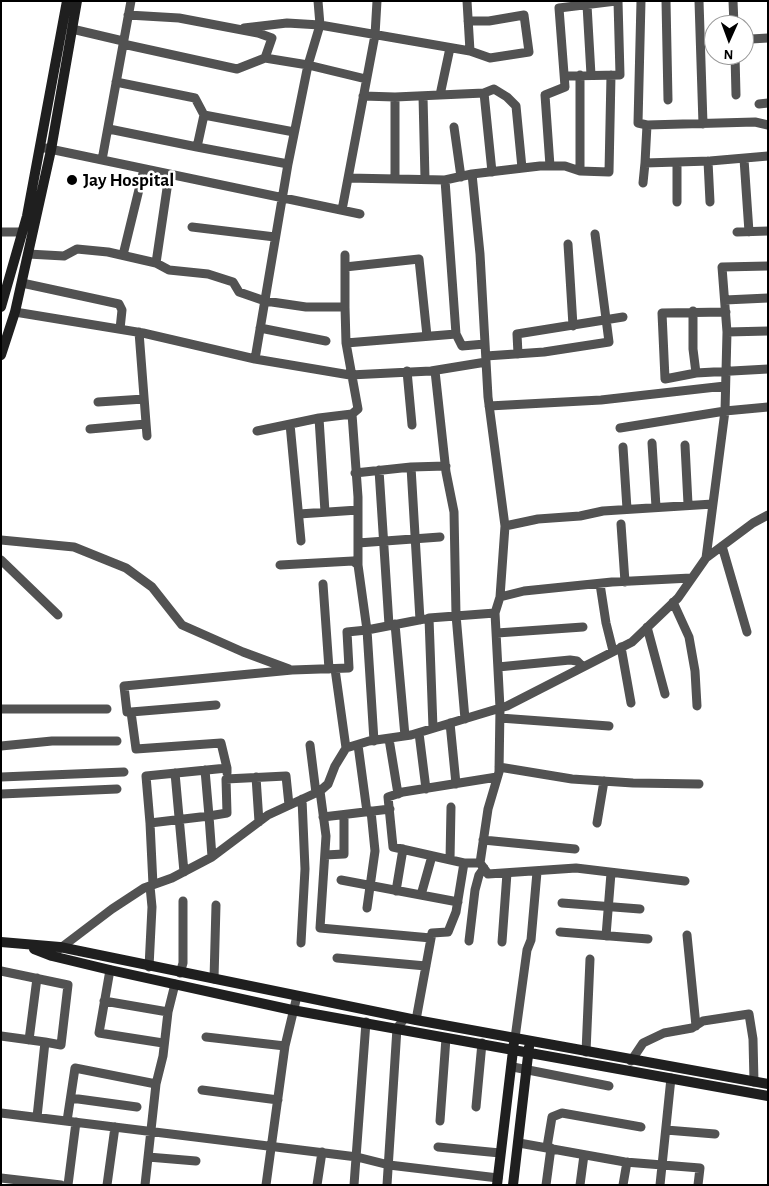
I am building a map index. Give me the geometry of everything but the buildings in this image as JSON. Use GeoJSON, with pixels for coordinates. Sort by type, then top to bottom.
{"type":"FeatureCollection","features":[{"type":"Feature","properties":{"kind":"street"},"geometry":{"type":"LineString","coordinates":[[1,355],[15,312],[28,254],[46,149],[67,1]]}},
{"type":"Feature","properties":{"kind":"street"},"geometry":{"type":"LineString","coordinates":[[1,307],[46,149],[77,1]]}},
{"type":"Feature","properties":{"kind":"street"},"geometry":{"type":"LineString","coordinates":[[102,160],[109,129],[130,1]]}},
{"type":"Feature","properties":{"kind":"street"},"geometry":{"type":"LineString","coordinates":[[255,359],[294,132],[308,65],[320,25],[318,1]]}},
{"type":"Feature","properties":{"kind":"street"},"geometry":{"type":"LineString","coordinates":[[342,210],[374,35],[377,1]]}},
{"type":"Feature","properties":{"kind":"street"},"geometry":{"type":"LineString","coordinates":[[467,1],[470,51]]}},
{"type":"Feature","properties":{"kind":"street"},"geometry":{"type":"LineString","coordinates":[[550,166],[545,95],[565,87],[559,8],[617,1],[620,75],[565,76]]}},
{"type":"Feature","properties":{"kind":"street"},"geometry":{"type":"LineString","coordinates":[[641,1],[638,123],[647,125],[755,122],[768,125]]}},
{"type":"Feature","properties":{"kind":"street"},"geometry":{"type":"LineString","coordinates":[[666,1],[668,100]]}},
{"type":"Feature","properties":{"kind":"street"},"geometry":{"type":"LineString","coordinates":[[699,1],[703,124]]}},
{"type":"Feature","properties":{"kind":"street"},"geometry":{"type":"LineString","coordinates":[[733,1],[734,15]]}},
{"type":"Feature","properties":{"kind":"street"},"geometry":{"type":"LineString","coordinates":[[587,5],[592,75]]}},
{"type":"Feature","properties":{"kind":"street"},"geometry":{"type":"LineString","coordinates":[[128,15],[179,18],[236,28],[272,38],[266,58]]}},
{"type":"Feature","properties":{"kind":"street"},"geometry":{"type":"LineString","coordinates":[[236,28],[287,23],[320,25],[470,51],[490,58],[530,52],[524,15],[489,21],[468,21]]}},
{"type":"Feature","properties":{"kind":"street"},"geometry":{"type":"LineString","coordinates":[[72,29],[237,69],[266,58],[308,65],[366,79]]}},
{"type":"Feature","properties":{"kind":"street"},"geometry":{"type":"LineString","coordinates":[[754,39],[768,38]]}},
{"type":"Feature","properties":{"kind":"street"},"geometry":{"type":"LineString","coordinates":[[440,95],[450,48]]}},
{"type":"Feature","properties":{"kind":"street"},"geometry":{"type":"LineString","coordinates":[[735,65],[736,95]]}},
{"type":"Feature","properties":{"kind":"street"},"geometry":{"type":"LineString","coordinates":[[580,75],[580,171]]}},
{"type":"Feature","properties":{"kind":"street"},"geometry":{"type":"LineString","coordinates":[[348,178],[445,180],[472,174],[550,166],[565,166],[580,171],[609,172],[611,75]]}},
{"type":"Feature","properties":{"kind":"street"},"geometry":{"type":"LineString","coordinates":[[116,82],[195,98],[204,115],[196,147]]}},
{"type":"Feature","properties":{"kind":"street"},"geometry":{"type":"LineString","coordinates":[[363,96],[395,97],[484,93],[494,89],[507,97],[516,106],[522,168]]}},
{"type":"Feature","properties":{"kind":"street"},"geometry":{"type":"LineString","coordinates":[[484,93],[492,172]]}},
{"type":"Feature","properties":{"kind":"street"},"geometry":{"type":"LineString","coordinates":[[423,96],[425,180]]}},
{"type":"Feature","properties":{"kind":"street"},"geometry":{"type":"LineString","coordinates":[[395,97],[396,179]]}},
{"type":"Feature","properties":{"kind":"street"},"geometry":{"type":"LineString","coordinates":[[204,115],[294,132]]}},
{"type":"Feature","properties":{"kind":"street"},"geometry":{"type":"LineString","coordinates":[[643,183],[647,125]]}},
{"type":"Feature","properties":{"kind":"street"},"geometry":{"type":"LineString","coordinates":[[454,126],[461,176]]}},
{"type":"Feature","properties":{"kind":"street"},"geometry":{"type":"LineString","coordinates":[[109,129],[288,164]]}},
{"type":"Feature","properties":{"kind":"street"},"geometry":{"type":"LineString","coordinates":[[46,149],[360,214]]}},
{"type":"Feature","properties":{"kind":"street"},"geometry":{"type":"LineString","coordinates":[[645,163],[708,162],[768,156]]}},
{"type":"Feature","properties":{"kind":"street"},"geometry":{"type":"LineString","coordinates":[[744,158],[749,232]]}},
{"type":"Feature","properties":{"kind":"street"},"geometry":{"type":"LineString","coordinates":[[708,162],[710,202]]}},
{"type":"Feature","properties":{"kind":"street"},"geometry":{"type":"LineString","coordinates":[[677,202],[678,163]]}},
{"type":"Feature","properties":{"kind":"street"},"geometry":{"type":"LineString","coordinates":[[123,256],[144,169]]}},
{"type":"Feature","properties":{"kind":"street"},"geometry":{"type":"LineString","coordinates":[[156,263],[169,174]]}},
{"type":"Feature","properties":{"kind":"street"},"geometry":{"type":"LineString","coordinates":[[469,941],[475,890],[482,865],[483,840],[488,809],[499,767],[500,708],[495,613],[500,597],[505,526],[489,406],[480,254],[472,174]]}},
{"type":"Feature","properties":{"kind":"street"},"geometry":{"type":"LineString","coordinates":[[445,180],[456,334],[462,346],[485,344]]}},
{"type":"Feature","properties":{"kind":"street"},"geometry":{"type":"LineString","coordinates":[[192,227],[275,237]]}},
{"type":"Feature","properties":{"kind":"street"},"geometry":{"type":"LineString","coordinates":[[737,232],[768,231]]}},
{"type":"Feature","properties":{"kind":"street"},"geometry":{"type":"LineString","coordinates":[[1,232],[22,232]]}},
{"type":"Feature","properties":{"kind":"street"},"geometry":{"type":"LineString","coordinates":[[15,312],[139,332],[255,359],[350,374],[435,370],[486,359],[608,342],[595,234]]}},
{"type":"Feature","properties":{"kind":"street"},"geometry":{"type":"LineString","coordinates":[[568,244],[573,326]]}},
{"type":"Feature","properties":{"kind":"street"},"geometry":{"type":"LineString","coordinates":[[28,254],[64,256],[77,249],[123,256],[156,263],[169,270],[208,274],[233,282],[239,292],[265,301],[306,307],[345,307]]}},
{"type":"Feature","properties":{"kind":"street"},"geometry":{"type":"LineString","coordinates":[[257,431],[318,418],[352,414],[358,409],[350,374],[346,343],[345,255]]}},
{"type":"Feature","properties":{"kind":"street"},"geometry":{"type":"LineString","coordinates":[[345,267],[419,259],[427,336]]}},
{"type":"Feature","properties":{"kind":"street"},"geometry":{"type":"LineString","coordinates":[[706,558],[725,411],[725,370],[728,332],[722,267],[768,266]]}},
{"type":"Feature","properties":{"kind":"street"},"geometry":{"type":"LineString","coordinates":[[22,283],[118,304],[122,310],[120,329]]}},
{"type":"Feature","properties":{"kind":"street"},"geometry":{"type":"LineString","coordinates":[[725,300],[768,298]]}},
{"type":"Feature","properties":{"kind":"street"},"geometry":{"type":"LineString","coordinates":[[693,312],[692,349],[696,373]]}},
{"type":"Feature","properties":{"kind":"street"},"geometry":{"type":"LineString","coordinates":[[726,312],[662,314],[665,379],[725,370],[768,369]]}},
{"type":"Feature","properties":{"kind":"street"},"geometry":{"type":"LineString","coordinates":[[518,354],[517,334],[623,317]]}},
{"type":"Feature","properties":{"kind":"street"},"geometry":{"type":"LineString","coordinates":[[260,328],[326,342]]}},
{"type":"Feature","properties":{"kind":"street"},"geometry":{"type":"LineString","coordinates":[[728,332],[768,331]]}},
{"type":"Feature","properties":{"kind":"street"},"geometry":{"type":"LineString","coordinates":[[139,332],[147,436]]}},
{"type":"Feature","properties":{"kind":"street"},"geometry":{"type":"LineString","coordinates":[[346,343],[456,334]]}},
{"type":"Feature","properties":{"kind":"street"},"geometry":{"type":"LineString","coordinates":[[435,370],[446,466],[454,512],[456,615],[465,719]]}},
{"type":"Feature","properties":{"kind":"street"},"geometry":{"type":"LineString","coordinates":[[407,371],[412,425]]}},
{"type":"Feature","properties":{"kind":"street"},"geometry":{"type":"LineString","coordinates":[[489,406],[601,400],[725,386]]}},
{"type":"Feature","properties":{"kind":"street"},"geometry":{"type":"LineString","coordinates":[[98,402],[144,399]]}},
{"type":"Feature","properties":{"kind":"street"},"geometry":{"type":"LineString","coordinates":[[620,428],[725,411],[768,407]]}},
{"type":"Feature","properties":{"kind":"street"},"geometry":{"type":"LineString","coordinates":[[352,414],[358,510],[358,565],[367,630],[374,741]]}},
{"type":"Feature","properties":{"kind":"street"},"geometry":{"type":"LineString","coordinates":[[318,418],[324,512]]}},
{"type":"Feature","properties":{"kind":"street"},"geometry":{"type":"LineString","coordinates":[[90,429],[146,424]]}},
{"type":"Feature","properties":{"kind":"street"},"geometry":{"type":"LineString","coordinates":[[290,424],[301,542]]}},
{"type":"Feature","properties":{"kind":"street"},"geometry":{"type":"LineString","coordinates":[[652,443],[656,507]]}},
{"type":"Feature","properties":{"kind":"street"},"geometry":{"type":"LineString","coordinates":[[685,445],[688,504]]}},
{"type":"Feature","properties":{"kind":"street"},"geometry":{"type":"LineString","coordinates":[[623,446],[627,509]]}},
{"type":"Feature","properties":{"kind":"street"},"geometry":{"type":"LineString","coordinates":[[355,473],[411,467],[446,466]]}},
{"type":"Feature","properties":{"kind":"street"},"geometry":{"type":"LineString","coordinates":[[411,467],[433,728]]}},
{"type":"Feature","properties":{"kind":"street"},"geometry":{"type":"LineString","coordinates":[[378,470],[392,625],[405,736]]}},
{"type":"Feature","properties":{"kind":"street"},"geometry":{"type":"LineString","coordinates":[[505,526],[538,519],[580,516],[627,509],[713,504]]}},
{"type":"Feature","properties":{"kind":"street"},"geometry":{"type":"LineString","coordinates":[[299,514],[358,510]]}},
{"type":"Feature","properties":{"kind":"street"},"geometry":{"type":"LineString","coordinates":[[346,748],[419,733],[500,708],[632,642],[673,602],[706,558],[753,523],[768,515]]}},
{"type":"Feature","properties":{"kind":"street"},"geometry":{"type":"LineString","coordinates":[[621,524],[625,582]]}},
{"type":"Feature","properties":{"kind":"street"},"geometry":{"type":"LineString","coordinates":[[358,543],[440,537]]}},
{"type":"Feature","properties":{"kind":"street"},"geometry":{"type":"LineString","coordinates":[[1,540],[74,547],[126,568],[152,587],[182,626],[292,670]]}},
{"type":"Feature","properties":{"kind":"street"},"geometry":{"type":"LineString","coordinates":[[722,546],[748,632]]}},
{"type":"Feature","properties":{"kind":"street"},"geometry":{"type":"LineString","coordinates":[[1,560],[58,615]]}},
{"type":"Feature","properties":{"kind":"street"},"geometry":{"type":"LineString","coordinates":[[280,565],[352,560],[358,565]]}},
{"type":"Feature","properties":{"kind":"street"},"geometry":{"type":"LineString","coordinates":[[500,597],[524,591],[692,578]]}},
{"type":"Feature","properties":{"kind":"street"},"geometry":{"type":"LineString","coordinates":[[52,956],[60,947],[112,909],[152,886],[212,857],[259,822],[289,805],[318,792],[328,784],[335,766],[346,748],[332,669],[323,584]]}},
{"type":"Feature","properties":{"kind":"street"},"geometry":{"type":"LineString","coordinates":[[600,584],[606,624],[617,649],[631,703]]}},
{"type":"Feature","properties":{"kind":"street"},"geometry":{"type":"LineString","coordinates":[[673,602],[689,637],[695,671],[697,706]]}},
{"type":"Feature","properties":{"kind":"street"},"geometry":{"type":"LineString","coordinates":[[216,705],[126,712],[124,686],[292,670],[349,668],[346,632],[456,615],[495,613]]}},
{"type":"Feature","properties":{"kind":"street"},"geometry":{"type":"LineString","coordinates":[[497,633],[583,627]]}},
{"type":"Feature","properties":{"kind":"street"},"geometry":{"type":"LineString","coordinates":[[647,627],[665,694]]}},
{"type":"Feature","properties":{"kind":"street"},"geometry":{"type":"LineString","coordinates":[[498,666],[570,660],[576,661],[583,667]]}},
{"type":"Feature","properties":{"kind":"street"},"geometry":{"type":"LineString","coordinates":[[1,710],[107,709]]}},
{"type":"Feature","properties":{"kind":"street"},"geometry":{"type":"LineString","coordinates":[[131,712],[136,749],[221,743],[227,768],[227,813],[150,823]]}},
{"type":"Feature","properties":{"kind":"street"},"geometry":{"type":"LineString","coordinates":[[500,718],[609,726]]}},
{"type":"Feature","properties":{"kind":"street"},"geometry":{"type":"LineString","coordinates":[[450,723],[456,784]]}},
{"type":"Feature","properties":{"kind":"street"},"geometry":{"type":"LineString","coordinates":[[419,733],[426,789]]}},
{"type":"Feature","properties":{"kind":"street"},"geometry":{"type":"LineString","coordinates":[[389,739],[398,794]]}},
{"type":"Feature","properties":{"kind":"street"},"geometry":{"type":"LineString","coordinates":[[1,746],[52,741],[116,740]]}},
{"type":"Feature","properties":{"kind":"street"},"geometry":{"type":"LineString","coordinates":[[310,745],[324,817],[325,855],[320,928],[431,938]]}},
{"type":"Feature","properties":{"kind":"street"},"geometry":{"type":"LineString","coordinates":[[358,745],[375,851],[367,908]]}},
{"type":"Feature","properties":{"kind":"street"},"geometry":{"type":"LineString","coordinates":[[499,767],[572,779],[699,784]]}},
{"type":"Feature","properties":{"kind":"street"},"geometry":{"type":"LineString","coordinates":[[149,967],[152,886],[146,776],[227,768]]}},
{"type":"Feature","properties":{"kind":"street"},"geometry":{"type":"LineString","coordinates":[[205,770],[212,857]]}},
{"type":"Feature","properties":{"kind":"street"},"geometry":{"type":"LineString","coordinates":[[1,776],[124,772]]}},
{"type":"Feature","properties":{"kind":"street"},"geometry":{"type":"LineString","coordinates":[[175,773],[184,872]]}},
{"type":"Feature","properties":{"kind":"street"},"geometry":{"type":"LineString","coordinates":[[226,779],[286,776],[289,805]]}},
{"type":"Feature","properties":{"kind":"street"},"geometry":{"type":"LineString","coordinates":[[256,777],[259,822]]}},
{"type":"Feature","properties":{"kind":"street"},"geometry":{"type":"LineString","coordinates":[[482,865],[464,864],[392,847],[388,797],[497,777]]}},
{"type":"Feature","properties":{"kind":"street"},"geometry":{"type":"LineString","coordinates":[[597,823],[604,781]]}},
{"type":"Feature","properties":{"kind":"street"},"geometry":{"type":"LineString","coordinates":[[1,794],[117,789]]}},
{"type":"Feature","properties":{"kind":"street"},"geometry":{"type":"LineString","coordinates":[[301,943],[305,869],[302,799]]}},
{"type":"Feature","properties":{"kind":"street"},"geometry":{"type":"LineString","coordinates":[[450,860],[451,807]]}},
{"type":"Feature","properties":{"kind":"street"},"geometry":{"type":"LineString","coordinates":[[324,817],[390,809]]}},
{"type":"Feature","properties":{"kind":"street"},"geometry":{"type":"LineString","coordinates":[[325,855],[344,854],[344,815]]}},
{"type":"Feature","properties":{"kind":"street"},"geometry":{"type":"LineString","coordinates":[[483,840],[575,849]]}},
{"type":"Feature","properties":{"kind":"street"},"geometry":{"type":"LineString","coordinates":[[396,891],[402,849]]}},
{"type":"Feature","properties":{"kind":"street"},"geometry":{"type":"LineString","coordinates":[[421,895],[432,856]]}},
{"type":"Feature","properties":{"kind":"street"},"geometry":{"type":"LineString","coordinates":[[416,1020],[432,933],[448,932],[458,902],[464,864]]}},
{"type":"Feature","properties":{"kind":"street"},"geometry":{"type":"LineString","coordinates":[[482,865],[488,874],[576,868],[685,881]]}},
{"type":"Feature","properties":{"kind":"street"},"geometry":{"type":"LineString","coordinates":[[1,1113],[322,1152],[498,1181],[514,1043],[527,950],[531,940],[537,872]]}},
{"type":"Feature","properties":{"kind":"street"},"geometry":{"type":"LineString","coordinates":[[606,936],[611,872]]}},
{"type":"Feature","properties":{"kind":"street"},"geometry":{"type":"LineString","coordinates":[[502,942],[507,873]]}},
{"type":"Feature","properties":{"kind":"street"},"geometry":{"type":"LineString","coordinates":[[341,880],[458,902]]}},
{"type":"Feature","properties":{"kind":"street"},"geometry":{"type":"LineString","coordinates":[[180,973],[183,963],[183,901]]}},
{"type":"Feature","properties":{"kind":"street"},"geometry":{"type":"LineString","coordinates":[[562,903],[640,909]]}},
{"type":"Feature","properties":{"kind":"street"},"geometry":{"type":"LineString","coordinates":[[214,979],[216,905]]}},
{"type":"Feature","properties":{"kind":"street"},"geometry":{"type":"LineString","coordinates":[[560,932],[648,939]]}},
{"type":"Feature","properties":{"kind":"street"},"geometry":{"type":"LineString","coordinates":[[686,935],[696,1026]]}},
{"type":"Feature","properties":{"kind":"street"},"geometry":{"type":"LineString","coordinates":[[1,942],[60,947],[149,967],[416,1020],[514,1043],[529,1052],[768,1096]]}},
{"type":"Feature","properties":{"kind":"street"},"geometry":{"type":"LineString","coordinates":[[24,945],[52,956],[292,1010],[482,1043],[530,1041],[631,1061],[768,1084]]}},
{"type":"Feature","properties":{"kind":"street"},"geometry":{"type":"LineString","coordinates":[[337,958],[426,966]]}},
{"type":"Feature","properties":{"kind":"street"},"geometry":{"type":"LineString","coordinates":[[586,1052],[590,959]]}},
{"type":"Feature","properties":{"kind":"street"},"geometry":{"type":"LineString","coordinates":[[110,970],[99,1033],[164,1043]]}},
{"type":"Feature","properties":{"kind":"street"},"geometry":{"type":"LineString","coordinates":[[1,971],[68,985],[60,1045],[1,1036]]}},
{"type":"Feature","properties":{"kind":"street"},"geometry":{"type":"LineString","coordinates":[[29,1040],[37,978]]}},
{"type":"Feature","properties":{"kind":"street"},"geometry":{"type":"LineString","coordinates":[[144,1185],[156,1084],[163,1056],[168,1012],[175,984]]}},
{"type":"Feature","properties":{"kind":"street"},"geometry":{"type":"LineString","coordinates":[[266,1185],[285,1046],[292,1010],[297,996]]}},
{"type":"Feature","properties":{"kind":"street"},"geometry":{"type":"LineString","coordinates":[[104,1001],[168,1012]]}},
{"type":"Feature","properties":{"kind":"street"},"geometry":{"type":"LineString","coordinates":[[631,1061],[644,1043],[664,1033],[696,1026],[703,1021],[749,1014],[753,1039],[754,1082]]}},
{"type":"Feature","properties":{"kind":"street"},"geometry":{"type":"LineString","coordinates":[[387,1185],[397,1028],[405,1018]]}},
{"type":"Feature","properties":{"kind":"street"},"geometry":{"type":"LineString","coordinates":[[354,1185],[366,1022]]}},
{"type":"Feature","properties":{"kind":"street"},"geometry":{"type":"LineString","coordinates":[[206,1037],[285,1046]]}},
{"type":"Feature","properties":{"kind":"street"},"geometry":{"type":"LineString","coordinates":[[440,1121],[446,1038]]}},
{"type":"Feature","properties":{"kind":"street"},"geometry":{"type":"LineString","coordinates":[[513,1185],[530,1041]]}},
{"type":"Feature","properties":{"kind":"street"},"geometry":{"type":"LineString","coordinates":[[37,1117],[45,1042]]}},
{"type":"Feature","properties":{"kind":"street"},"geometry":{"type":"LineString","coordinates":[[476,1107],[482,1043]]}},
{"type":"Feature","properties":{"kind":"street"},"geometry":{"type":"LineString","coordinates":[[512,1067],[608,1086]]}},
{"type":"Feature","properties":{"kind":"street"},"geometry":{"type":"LineString","coordinates":[[68,1185],[72,1121],[70,1098],[75,1068],[156,1084]]}},
{"type":"Feature","properties":{"kind":"street"},"geometry":{"type":"LineString","coordinates":[[660,1185],[671,1078]]}},
{"type":"Feature","properties":{"kind":"street"},"geometry":{"type":"LineString","coordinates":[[202,1090],[278,1100]]}},
{"type":"Feature","properties":{"kind":"street"},"geometry":{"type":"LineString","coordinates":[[70,1098],[137,1107]]}},
{"type":"Feature","properties":{"kind":"street"},"geometry":{"type":"LineString","coordinates":[[546,1185],[552,1117],[562,1113],[641,1127]]}},
{"type":"Feature","properties":{"kind":"street"},"geometry":{"type":"LineString","coordinates":[[107,1185],[115,1127]]}},
{"type":"Feature","properties":{"kind":"street"},"geometry":{"type":"LineString","coordinates":[[666,1130],[715,1134]]}},
{"type":"Feature","properties":{"kind":"street"},"geometry":{"type":"LineString","coordinates":[[519,1143],[627,1162],[700,1168],[698,1185]]}},
{"type":"Feature","properties":{"kind":"street"},"geometry":{"type":"LineString","coordinates":[[438,1147],[500,1153]]}},
{"type":"Feature","properties":{"kind":"street"},"geometry":{"type":"LineString","coordinates":[[318,1185],[322,1152]]}},
{"type":"Feature","properties":{"kind":"street"},"geometry":{"type":"LineString","coordinates":[[580,1185],[584,1155]]}},
{"type":"Feature","properties":{"kind":"street"},"geometry":{"type":"LineString","coordinates":[[148,1157],[196,1161]]}},
{"type":"Feature","properties":{"kind":"street"},"geometry":{"type":"LineString","coordinates":[[623,1185],[627,1162]]}},
{"type":"Feature","properties":{"kind":"street"},"geometry":{"type":"LineString","coordinates":[[1,1178],[61,1185]]}},
{"type":"Feature","properties":{"kind":"place","name":"Jay Hospital"},"geometry":{"type":"Point","coordinates":[72,180]}}]}
